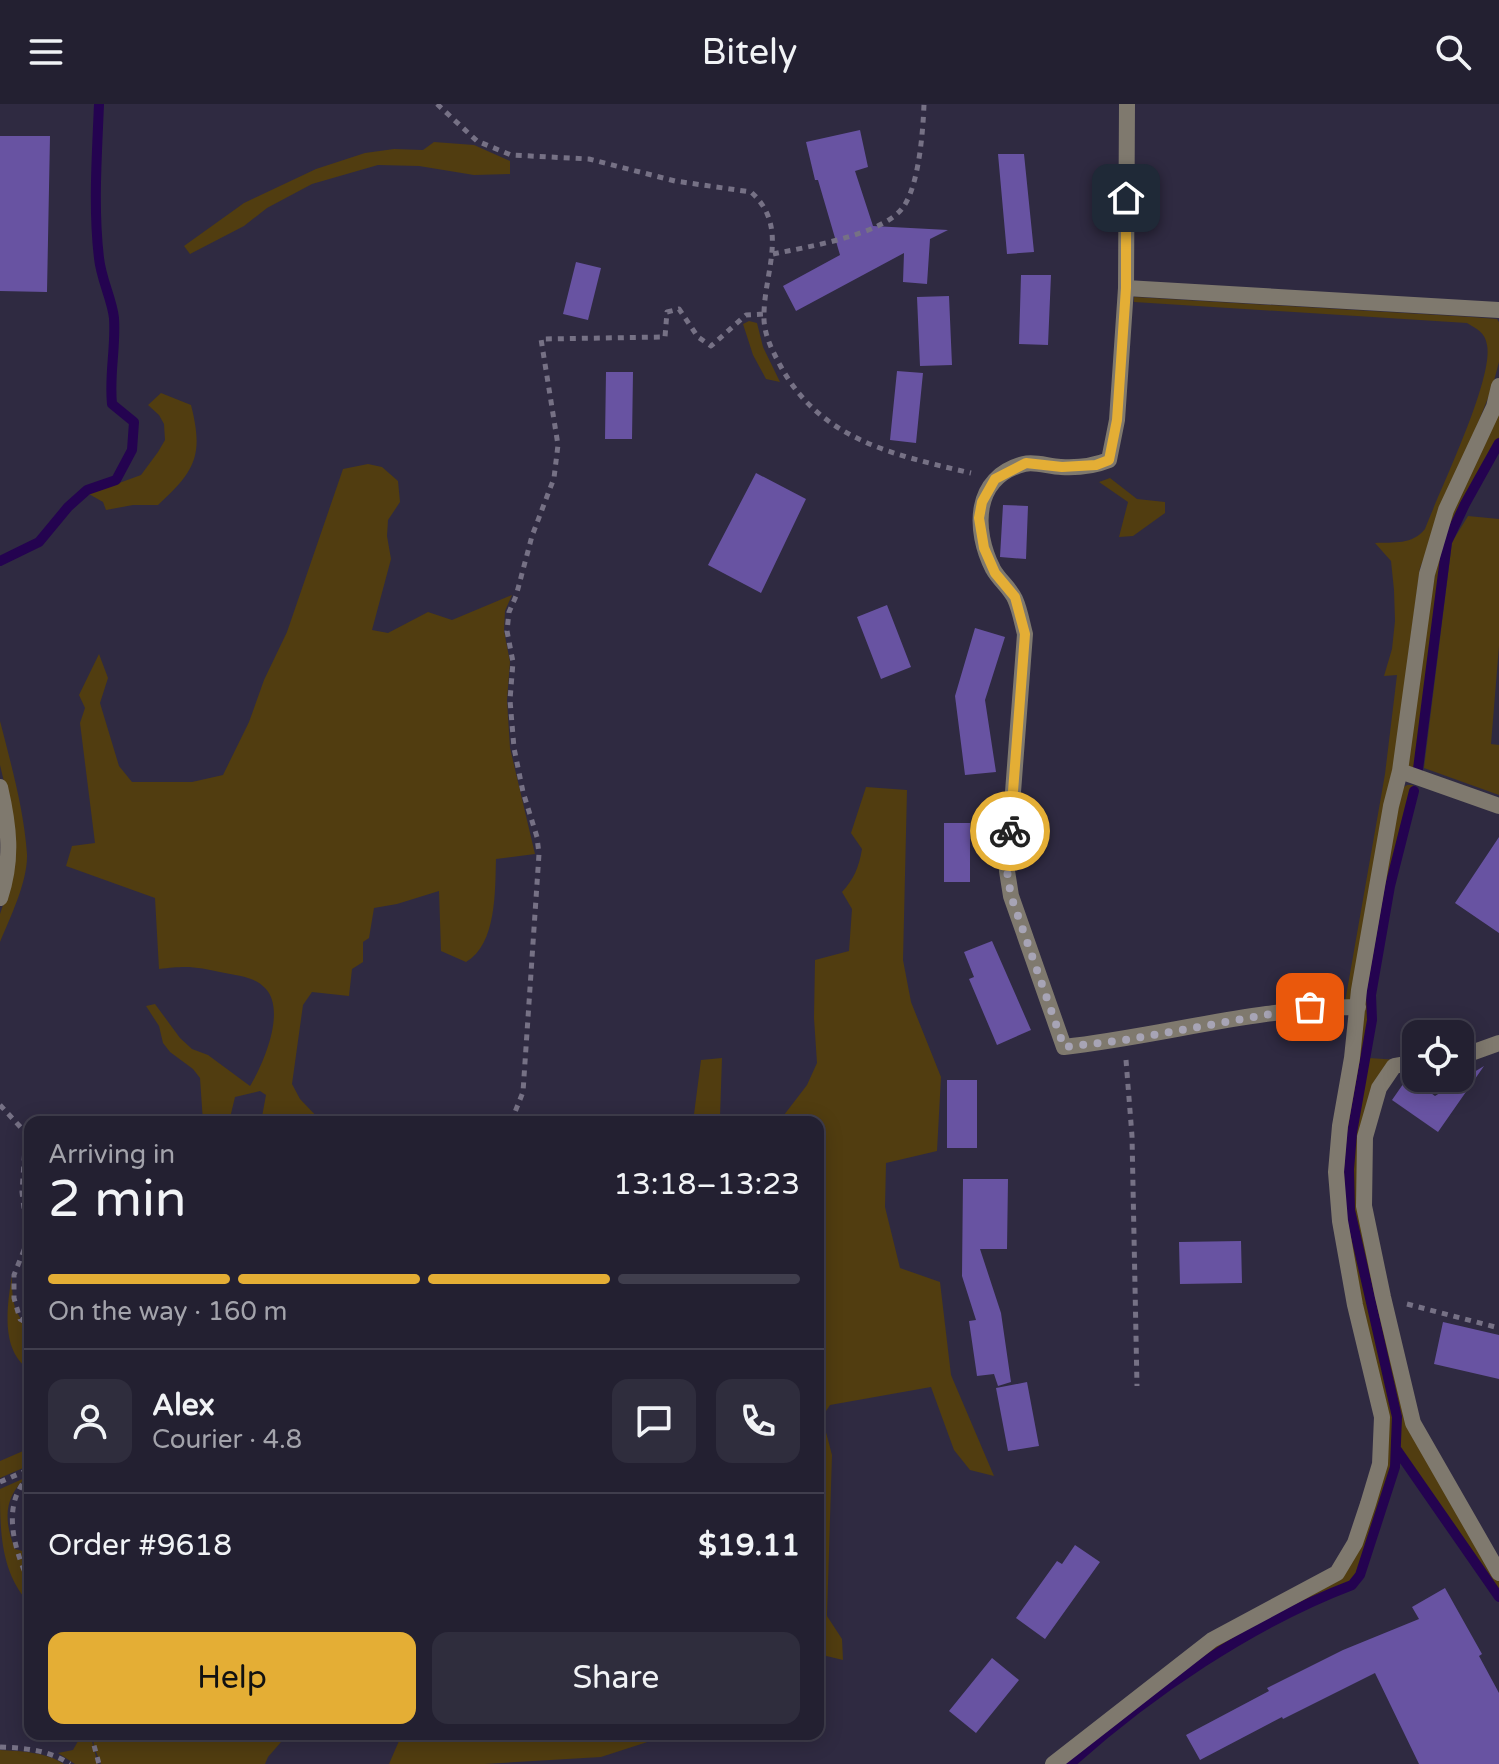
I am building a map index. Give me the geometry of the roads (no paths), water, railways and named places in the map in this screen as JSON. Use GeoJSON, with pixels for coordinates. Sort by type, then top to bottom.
{"type":"FeatureCollection","features":[{"type":"Feature","properties":{"kind":"street"},"geometry":{"type":"LineString","coordinates":[[1127,104],[1126,288],[1117,420],[1109,460],[1096,465],[1062,467],[1026,463],[995,479],[982,502],[979,518],[984,548],[995,573],[1015,597],[1025,634],[1007,871],[1011,896],[1064,1047],[1125,1040],[1310,1007],[1358,1007]]}},
{"type":"Feature","properties":{"kind":"street"},"geometry":{"type":"LineString","coordinates":[[1126,288],[1499,310]]}},
{"type":"Feature","properties":{"kind":"street"},"geometry":{"type":"LineString","coordinates":[[1053,1764],[1212,1640],[1337,1573],[1355,1543],[1380,1464],[1382,1417],[1355,1305],[1340,1221],[1336,1172],[1340,1126],[1391,806],[1400,771],[1427,574],[1446,510],[1494,407],[1499,386]]}},
{"type":"Feature","properties":{"kind":"street"},"geometry":{"type":"LineString","coordinates":[[1400,771],[1499,806]]}},
{"type":"Feature","properties":{"kind":"street"},"geometry":{"type":"LineString","coordinates":[[0,787],[9,825],[5,883],[0,898]]}},
{"type":"Feature","properties":{"kind":"street"},"geometry":{"type":"LineString","coordinates":[[1474,1052],[1499,1043]]}},
{"type":"Feature","properties":{"kind":"street"},"geometry":{"type":"LineString","coordinates":[[1402,1065],[1394,1066],[1379,1088],[1365,1137],[1364,1206],[1413,1423],[1499,1573]]}},
{"type":"Feature","properties":{"kind":"waterway"},"geometry":{"type":"LineString","coordinates":[[0,561],[39,542],[68,507],[87,490],[116,480],[132,450],[134,422],[112,404],[114,318],[100,266],[96,220],[99,104]]}},
{"type":"Feature","properties":{"kind":"waterway"},"geometry":{"type":"LineString","coordinates":[[1418,769],[1447,542],[1499,443]]}},
{"type":"Feature","properties":{"kind":"waterway"},"geometry":{"type":"LineString","coordinates":[[1070,1764],[1133,1711],[1203,1662],[1277,1619],[1352,1585],[1360,1575],[1395,1467],[1397,1417],[1350,1210],[1349,1169],[1352,1133],[1372,1020],[1371,995],[1390,886],[1414,791]]}},
{"type":"Feature","properties":{"kind":"waterway"},"geometry":{"type":"LineString","coordinates":[[1397,1450],[1499,1597]]}}]}
